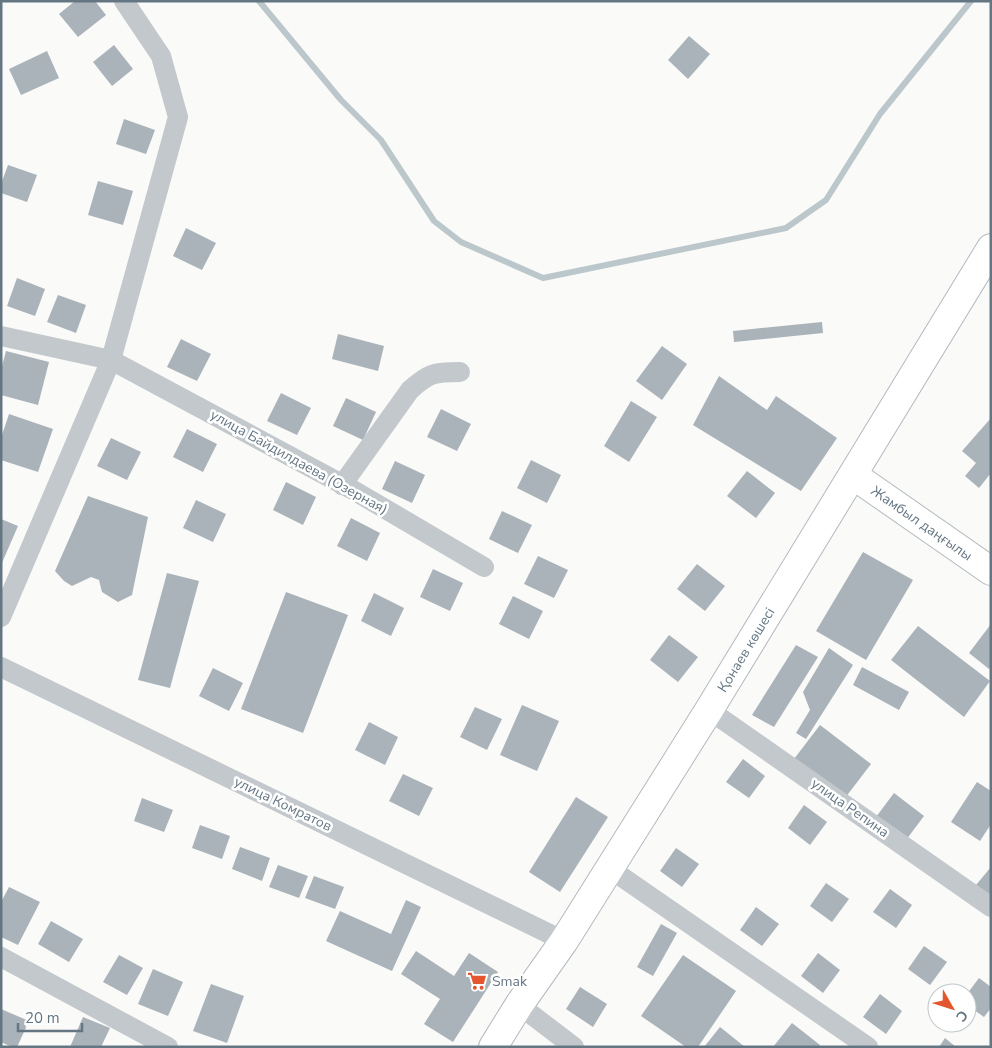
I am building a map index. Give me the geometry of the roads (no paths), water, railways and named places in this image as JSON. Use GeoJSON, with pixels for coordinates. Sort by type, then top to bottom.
{"type":"FeatureCollection","features":[{"type":"Feature","properties":{"kind":"main road","name":"Қонаев көшесі"},"geometry":{"type":"LineString","coordinates":[[493,1047],[519,1005],[564,941],[709,710],[991,248]]}},
{"type":"Feature","properties":{"kind":"main road","name":"Жамбыл даңғылы"},"geometry":{"type":"LineString","coordinates":[[853,475],[991,571]]}},
{"type":"Feature","properties":{"kind":"street"},"geometry":{"type":"LineString","coordinates":[[1,617],[111,360],[178,117],[162,56],[124,1]]}},
{"type":"Feature","properties":{"kind":"street","name":"улица Байдилдаева (Озерная)"},"geometry":{"type":"LineString","coordinates":[[1,336],[111,360],[342,485],[484,567]]}},
{"type":"Feature","properties":{"kind":"street"},"geometry":{"type":"LineString","coordinates":[[342,485],[410,390],[424,377],[439,372],[460,372]]}},
{"type":"Feature","properties":{"kind":"street","name":"улица Комратов"},"geometry":{"type":"LineString","coordinates":[[1,667],[564,941]]}},
{"type":"Feature","properties":{"kind":"street","name":"улица Репина"},"geometry":{"type":"LineString","coordinates":[[709,710],[991,907]]}},
{"type":"Feature","properties":{"kind":"street"},"geometry":{"type":"LineString","coordinates":[[609,868],[868,1047]]}},
{"type":"Feature","properties":{"kind":"street"},"geometry":{"type":"LineString","coordinates":[[1,957],[168,1047]]}},
{"type":"Feature","properties":{"kind":"street"},"geometry":{"type":"LineString","coordinates":[[519,1005],[574,1047]]}},
{"type":"Feature","properties":{"kind":"waterway"},"geometry":{"type":"LineString","coordinates":[[259,1],[341,100],[381,140],[434,221],[461,242],[543,278],[786,228],[826,200],[880,114],[971,1]]}},
{"type":"Feature","properties":{"kind":"place","name":"Smak"},"geometry":{"type":"Point","coordinates":[477,981]}}]}
